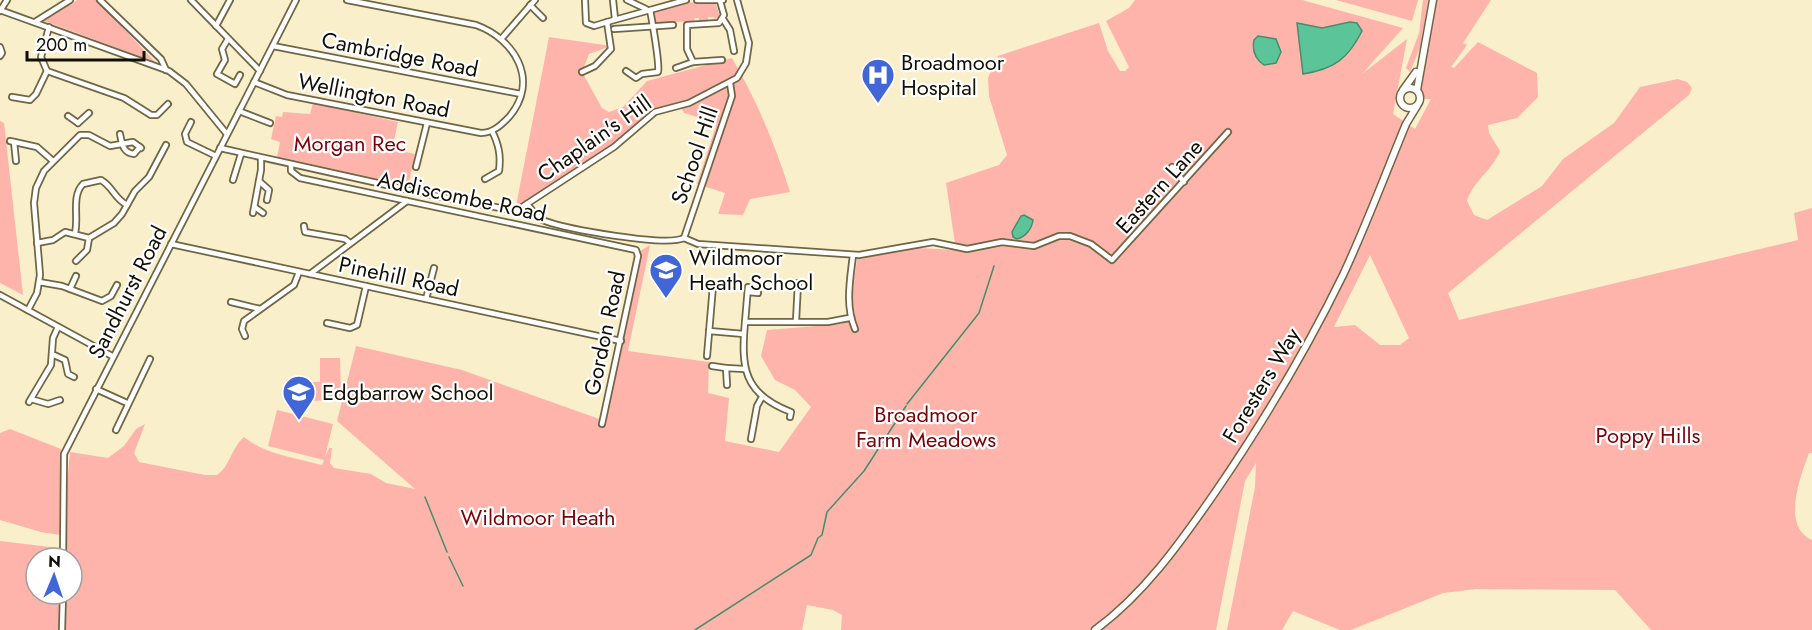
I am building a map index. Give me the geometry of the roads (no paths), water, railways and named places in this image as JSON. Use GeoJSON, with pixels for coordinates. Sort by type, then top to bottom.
{"type":"FeatureCollection","features":[{"type":"Feature","properties":{"kind":"main road"},"geometry":{"type":"LineString","coordinates":[[1419,69],[1403,90],[1400,99],[1405,107],[1417,106],[1420,98],[1417,90],[1419,69],[1428,36],[1433,0]]}},
{"type":"Feature","properties":{"kind":"main road"},"geometry":{"type":"LineString","coordinates":[[1403,90],[1410,88],[1417,90]]}},
{"type":"Feature","properties":{"kind":"main road","name":"Foresters Way"},"geometry":{"type":"LineString","coordinates":[[1095,630],[1134,596],[1170,555],[1223,482],[1269,410],[1342,276],[1406,124],[1417,106]]}},
{"type":"Feature","properties":{"kind":"main road","name":"Foresters Way"},"geometry":{"type":"LineString","coordinates":[[1405,107],[1406,124]]}},
{"type":"Feature","properties":{"kind":"street"},"geometry":{"type":"LineString","coordinates":[[7,0],[0,10],[166,70],[183,82],[226,133]]}},
{"type":"Feature","properties":{"kind":"street"},"geometry":{"type":"LineString","coordinates":[[35,22],[70,0]]}},
{"type":"Feature","properties":{"kind":"street"},"geometry":{"type":"LineString","coordinates":[[100,0],[161,60],[166,70]]}},
{"type":"Feature","properties":{"kind":"street"},"geometry":{"type":"LineString","coordinates":[[191,0],[260,70]]}},
{"type":"Feature","properties":{"kind":"street"},"geometry":{"type":"LineString","coordinates":[[216,26],[230,0]]}},
{"type":"Feature","properties":{"kind":"street","name":"Sandhurst Road"},"geometry":{"type":"LineString","coordinates":[[63,546],[64,454],[112,356],[296,0]]}},
{"type":"Feature","properties":{"kind":"street"},"geometry":{"type":"LineString","coordinates":[[347,0],[375,3],[476,25],[502,38],[510,47],[522,72],[521,94],[512,113],[491,132],[498,142],[499,171],[485,179]]}},
{"type":"Feature","properties":{"kind":"street"},"geometry":{"type":"LineString","coordinates":[[502,38],[534,0]]}},
{"type":"Feature","properties":{"kind":"street"},"geometry":{"type":"LineString","coordinates":[[585,0],[586,23],[594,26],[686,0]]}},
{"type":"Feature","properties":{"kind":"street"},"geometry":{"type":"LineString","coordinates":[[613,0],[615,19]]}},
{"type":"Feature","properties":{"kind":"street"},"geometry":{"type":"LineString","coordinates":[[627,0],[649,10]]}},
{"type":"Feature","properties":{"kind":"street"},"geometry":{"type":"LineString","coordinates":[[697,0],[721,0],[723,19],[730,30],[734,51]]}},
{"type":"Feature","properties":{"kind":"street"},"geometry":{"type":"LineString","coordinates":[[730,83],[742,71],[749,47],[737,0]]}},
{"type":"Feature","properties":{"kind":"street"},"geometry":{"type":"LineString","coordinates":[[530,5],[543,18]]}},
{"type":"Feature","properties":{"kind":"street"},"geometry":{"type":"LineString","coordinates":[[626,71],[636,78],[642,74],[658,72],[660,66],[653,42],[649,10]]}},
{"type":"Feature","properties":{"kind":"street"},"geometry":{"type":"LineString","coordinates":[[614,28],[719,22],[723,19]]}},
{"type":"Feature","properties":{"kind":"street"},"geometry":{"type":"LineString","coordinates":[[582,72],[594,66],[611,49],[607,22]]}},
{"type":"Feature","properties":{"kind":"street"},"geometry":{"type":"LineString","coordinates":[[687,24],[687,48],[693,62]]}},
{"type":"Feature","properties":{"kind":"street"},"geometry":{"type":"LineString","coordinates":[[49,27],[40,57],[47,70],[124,98],[151,115],[157,115],[168,104]]}},
{"type":"Feature","properties":{"kind":"street"},"geometry":{"type":"LineString","coordinates":[[228,39],[222,49],[225,60],[217,74],[235,84],[240,75]]}},
{"type":"Feature","properties":{"kind":"street","name":"Cambridge Road"},"geometry":{"type":"LineString","coordinates":[[273,46],[521,94]]}},
{"type":"Feature","properties":{"kind":"street"},"geometry":{"type":"LineString","coordinates":[[0,47],[2,53],[0,56]]}},
{"type":"Feature","properties":{"kind":"street"},"geometry":{"type":"LineString","coordinates":[[676,68],[693,62],[722,60]]}},
{"type":"Feature","properties":{"kind":"street"},"geometry":{"type":"LineString","coordinates":[[12,97],[30,100],[36,94],[47,70]]}},
{"type":"Feature","properties":{"kind":"street","name":"Wellington Road"},"geometry":{"type":"LineString","coordinates":[[254,82],[288,95],[427,123],[491,132]]}},
{"type":"Feature","properties":{"kind":"street","name":"Chaplain's Hill"},"geometry":{"type":"LineString","coordinates":[[527,204],[614,147],[655,112],[689,103],[730,83]]}},
{"type":"Feature","properties":{"kind":"street","name":"School Hill"},"geometry":{"type":"LineString","coordinates":[[684,238],[732,96],[730,83]]}},
{"type":"Feature","properties":{"kind":"street"},"geometry":{"type":"LineString","coordinates":[[239,111],[270,123]]}},
{"type":"Feature","properties":{"kind":"street"},"geometry":{"type":"LineString","coordinates":[[78,123],[89,113]]}},
{"type":"Feature","properties":{"kind":"street"},"geometry":{"type":"LineString","coordinates":[[28,310],[39,282],[34,195],[40,178],[53,161],[66,152],[80,135],[78,123],[68,117]]}},
{"type":"Feature","properties":{"kind":"street"},"geometry":{"type":"LineString","coordinates":[[191,122],[185,134],[186,144],[216,156]]}},
{"type":"Feature","properties":{"kind":"street"},"geometry":{"type":"LineString","coordinates":[[416,167],[427,123]]}},
{"type":"Feature","properties":{"kind":"street","name":"Eastern Lane"},"geometry":{"type":"LineString","coordinates":[[853,255],[933,242],[967,249],[1002,242],[1034,246],[1059,236],[1070,236],[1091,244],[1112,260],[1228,132]]}},
{"type":"Feature","properties":{"kind":"street"},"geometry":{"type":"LineString","coordinates":[[80,135],[88,135],[110,146],[122,143],[140,144],[134,154],[128,153],[122,143],[120,134]]}},
{"type":"Feature","properties":{"kind":"street"},"geometry":{"type":"LineString","coordinates":[[16,160],[12,141],[37,147],[53,161]]}},
{"type":"Feature","properties":{"kind":"street"},"geometry":{"type":"LineString","coordinates":[[76,261],[87,250],[89,238],[114,223],[141,182],[149,177],[166,145]]}},
{"type":"Feature","properties":{"kind":"street"},"geometry":{"type":"LineString","coordinates":[[220,148],[507,210],[516,211],[527,204],[544,220],[650,241],[674,242],[684,238],[695,243],[853,255],[849,318],[855,329]]}},
{"type":"Feature","properties":{"kind":"street"},"geometry":{"type":"LineString","coordinates":[[233,180],[241,154]]}},
{"type":"Feature","properties":{"kind":"street"},"geometry":{"type":"LineString","coordinates":[[261,158],[254,210],[263,213]]}},
{"type":"Feature","properties":{"kind":"street","name":"Addiscombe Road"},"geometry":{"type":"LineString","coordinates":[[291,164],[291,171],[300,178],[636,250]]}},
{"type":"Feature","properties":{"kind":"street"},"geometry":{"type":"LineString","coordinates":[[1172,167],[1184,182]]}},
{"type":"Feature","properties":{"kind":"street"},"geometry":{"type":"LineString","coordinates":[[75,233],[79,188],[98,179],[109,186],[117,200],[127,205]]}},
{"type":"Feature","properties":{"kind":"street"},"geometry":{"type":"LineString","coordinates":[[259,181],[269,190],[267,200]]}},
{"type":"Feature","properties":{"kind":"street"},"geometry":{"type":"LineString","coordinates":[[310,274],[407,201]]}},
{"type":"Feature","properties":{"kind":"street"},"geometry":{"type":"LineString","coordinates":[[304,226],[305,232],[345,239],[350,243]]}},
{"type":"Feature","properties":{"kind":"street"},"geometry":{"type":"LineString","coordinates":[[37,243],[53,240],[65,232],[89,238]]}},
{"type":"Feature","properties":{"kind":"street","name":"Pinehill Road"},"geometry":{"type":"LineString","coordinates":[[171,244],[621,341]]}},
{"type":"Feature","properties":{"kind":"street","name":"Gordon Road"},"geometry":{"type":"LineString","coordinates":[[602,424],[638,256],[636,250]]}},
{"type":"Feature","properties":{"kind":"street"},"geometry":{"type":"LineString","coordinates":[[426,298],[434,268]]}},
{"type":"Feature","properties":{"kind":"street"},"geometry":{"type":"LineString","coordinates":[[245,336],[242,329],[244,321],[294,285],[299,272]]}},
{"type":"Feature","properties":{"kind":"street"},"geometry":{"type":"LineString","coordinates":[[70,289],[76,276]]}},
{"type":"Feature","properties":{"kind":"street"},"geometry":{"type":"LineString","coordinates":[[39,282],[70,289],[102,301],[111,296],[117,285]]}},
{"type":"Feature","properties":{"kind":"street"},"geometry":{"type":"LineString","coordinates":[[796,321],[795,290],[798,283]]}},
{"type":"Feature","properties":{"kind":"street"},"geometry":{"type":"LineString","coordinates":[[327,324],[350,328],[357,325],[366,286]]}},
{"type":"Feature","properties":{"kind":"street"},"geometry":{"type":"LineString","coordinates":[[707,356],[713,286]]}},
{"type":"Feature","properties":{"kind":"street"},"geometry":{"type":"LineString","coordinates":[[758,292],[748,289],[744,369],[754,388],[762,397],[790,415],[798,412]]}},
{"type":"Feature","properties":{"kind":"street"},"geometry":{"type":"LineString","coordinates":[[0,295],[112,356]]}},
{"type":"Feature","properties":{"kind":"street"},"geometry":{"type":"LineString","coordinates":[[231,302],[260,309]]}},
{"type":"Feature","properties":{"kind":"street"},"geometry":{"type":"LineString","coordinates":[[745,322],[828,322],[849,318]]}},
{"type":"Feature","properties":{"kind":"street"},"geometry":{"type":"LineString","coordinates":[[58,327],[53,338],[54,355],[51,365],[30,400],[48,404],[60,400]]}},
{"type":"Feature","properties":{"kind":"street"},"geometry":{"type":"LineString","coordinates":[[709,331],[744,334]]}},
{"type":"Feature","properties":{"kind":"street"},"geometry":{"type":"LineString","coordinates":[[54,355],[65,360],[68,374],[74,377]]}},
{"type":"Feature","properties":{"kind":"street"},"geometry":{"type":"LineString","coordinates":[[116,430],[150,359]]}},
{"type":"Feature","properties":{"kind":"street"},"geometry":{"type":"LineString","coordinates":[[712,366],[744,369]]}},
{"type":"Feature","properties":{"kind":"street"},"geometry":{"type":"LineString","coordinates":[[726,368],[727,385]]}},
{"type":"Feature","properties":{"kind":"street"},"geometry":{"type":"LineString","coordinates":[[96,389],[127,403]]}},
{"type":"Feature","properties":{"kind":"street"},"geometry":{"type":"LineString","coordinates":[[751,439],[757,406],[762,397]]}},
{"type":"Feature","properties":{"kind":"street"},"geometry":{"type":"LineString","coordinates":[[62,630],[63,606]]}},
{"type":"Feature","properties":{"kind":"waterway"},"geometry":{"type":"LineString","coordinates":[[907,404],[979,313],[994,266]]}},
{"type":"Feature","properties":{"kind":"waterway"},"geometry":{"type":"LineString","coordinates":[[695,630],[811,555],[818,538],[822,535],[827,512],[864,471],[906,406]]}},
{"type":"Feature","properties":{"kind":"waterway"},"geometry":{"type":"LineString","coordinates":[[425,497],[447,552]]}},
{"type":"Feature","properties":{"kind":"waterway"},"geometry":{"type":"LineString","coordinates":[[449,557],[463,586]]}},
{"type":"Feature","properties":{"kind":"place","name":"Broadmoor Hospital"},"geometry":{"type":"Point","coordinates":[878,104]}},
{"type":"Feature","properties":{"kind":"place","name":"Wildmoor Heath School"},"geometry":{"type":"Point","coordinates":[666,299]}},
{"type":"Feature","properties":{"kind":"place","name":"Edgbarrow School"},"geometry":{"type":"Point","coordinates":[299,421]}},
{"type":"Feature","properties":{"kind":"park label","name":"Morgan Rec"},"geometry":{"type":"Point","coordinates":[350,143]}},
{"type":"Feature","properties":{"kind":"park label","name":"Broadmoor Farm Meadows"},"geometry":{"type":"Point","coordinates":[926,426]}},
{"type":"Feature","properties":{"kind":"park label","name":"Poppy Hills"},"geometry":{"type":"Point","coordinates":[1648,435]}},
{"type":"Feature","properties":{"kind":"park label","name":"Wildmoor Heath"},"geometry":{"type":"Point","coordinates":[538,517]}}]}
